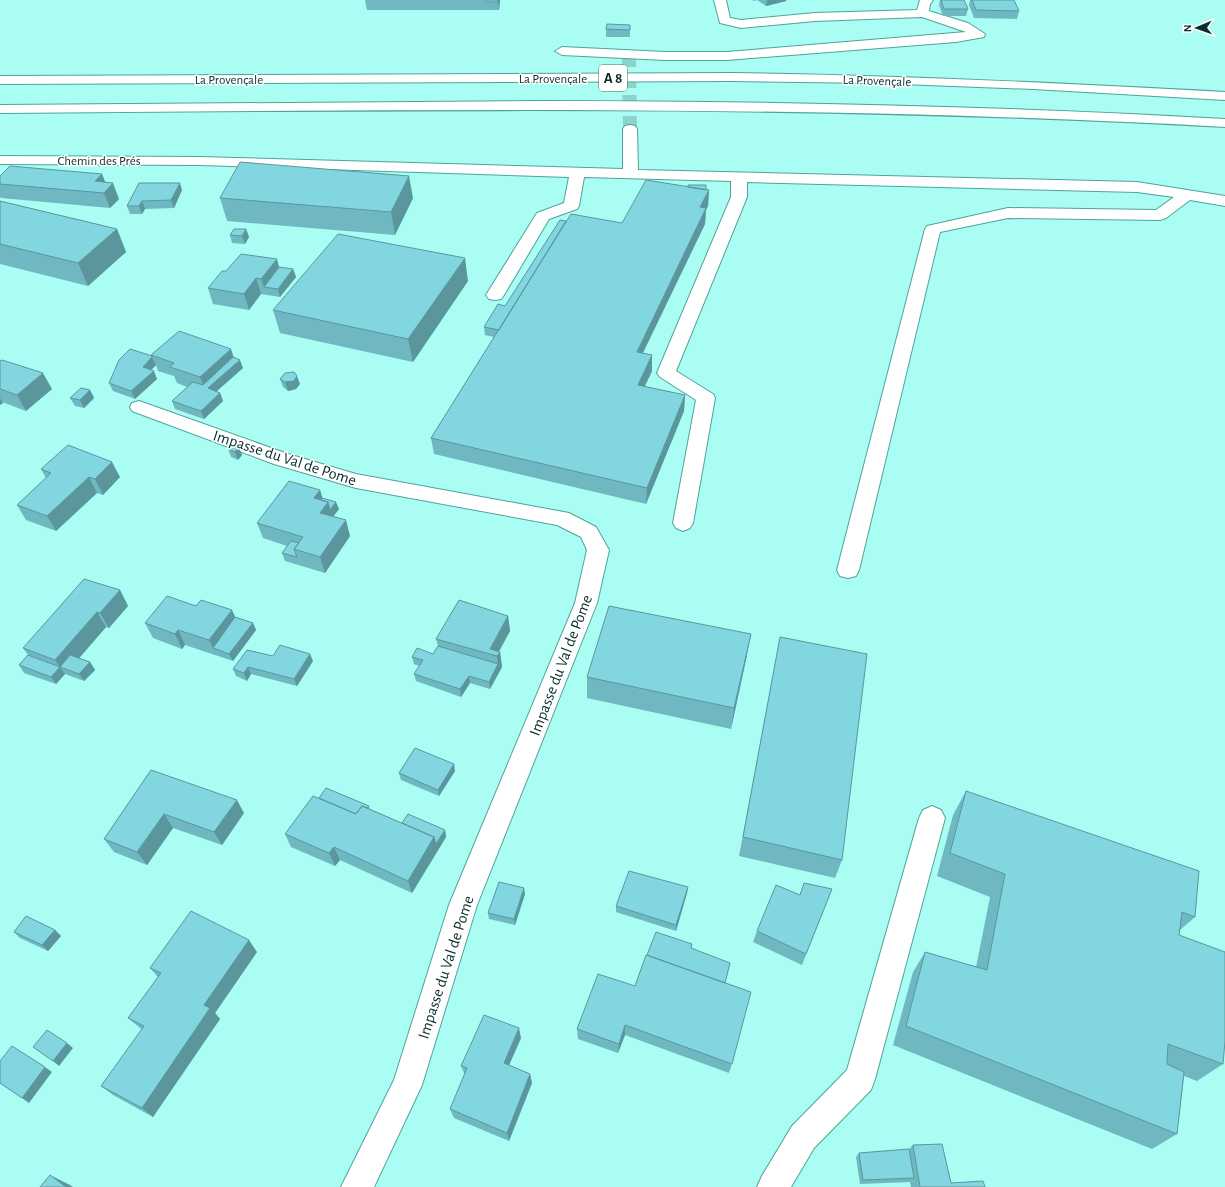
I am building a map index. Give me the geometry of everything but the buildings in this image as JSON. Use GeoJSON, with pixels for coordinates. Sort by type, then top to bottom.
{"type":"FeatureCollection","features":[{"type":"Feature","properties":{"kind":"main road"},"geometry":{"type":"LineString","coordinates":[[562,51],[629,49],[689,57],[727,56],[948,38],[979,34],[964,26],[923,13],[815,17],[740,24],[724,20],[720,0]]}},
{"type":"Feature","properties":{"kind":"main road"},"geometry":{"type":"LineString","coordinates":[[923,13],[924,3],[928,0]]}},
{"type":"Feature","properties":{"kind":"main road","name":"La Provençale"},"geometry":{"type":"LineString","coordinates":[[0,80],[733,77],[874,79],[1033,85],[1225,96]]}},
{"type":"Feature","properties":{"kind":"main road","name":"La Provençale"},"geometry":{"type":"LineString","coordinates":[[0,109],[554,106],[813,107],[943,110],[1225,123]]}},
{"type":"Feature","properties":{"kind":"main road"},"geometry":{"type":"LineString","coordinates":[[630,129],[631,174]]}},
{"type":"Feature","properties":{"kind":"main road","name":"Chemin des Prés"},"geometry":{"type":"LineString","coordinates":[[0,160],[199,161],[1138,187],[1225,201]]}},
{"type":"Feature","properties":{"kind":"main road"},"geometry":{"type":"LineString","coordinates":[[495,295],[543,216],[571,206],[577,172]]}},
{"type":"Feature","properties":{"kind":"main road"},"geometry":{"type":"LineString","coordinates":[[683,523],[706,398],[666,373],[739,197],[738,177]]}},
{"type":"Feature","properties":{"kind":"main road"},"geometry":{"type":"LineString","coordinates":[[848,570],[933,229],[1008,213],[1160,215],[1188,194]]}},
{"type":"Feature","properties":{"kind":"main road","name":"Impasse du Val de Pome"},"geometry":{"type":"LineString","coordinates":[[139,407],[281,459],[356,481],[562,518],[589,532],[598,550],[586,604],[463,905],[408,1085],[357,1187]]}},
{"type":"Feature","properties":{"kind":"main road"},"geometry":{"type":"LineString","coordinates":[[773,1187],[803,1137],[860,1079],[932,818]]}},
{"type":"Feature","properties":{"kind":"tunnel"},"geometry":{"type":"LineString","coordinates":[[629,53],[630,129]]}}]}
